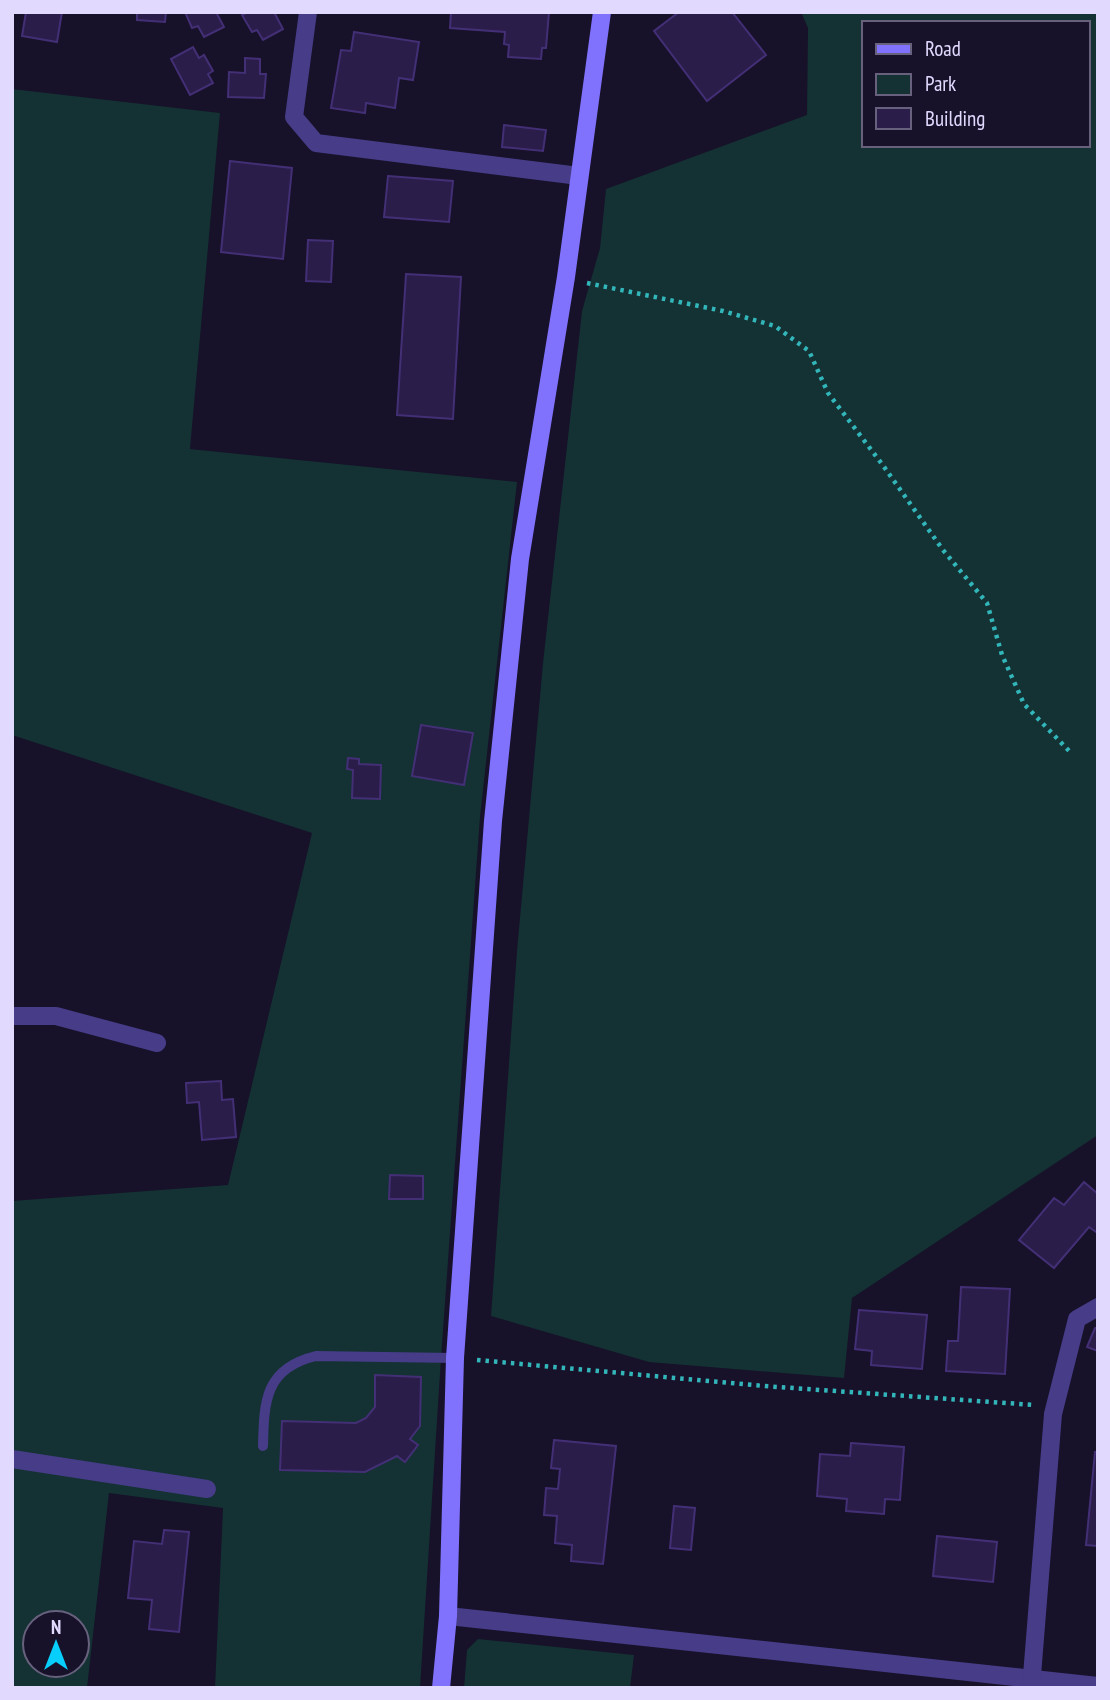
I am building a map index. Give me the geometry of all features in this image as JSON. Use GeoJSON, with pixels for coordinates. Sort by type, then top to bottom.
{"type":"FeatureCollection","features":[{"type":"Feature","properties":{"kind":"street"},"geometry":{"type":"LineString","coordinates":[[309,12],[294,117],[316,143],[579,176]]}},
{"type":"Feature","properties":{"kind":"street"},"geometry":{"type":"LineString","coordinates":[[441,1688],[448,1616],[455,1358],[493,821],[520,559],[566,277],[602,12]]}},
{"type":"Feature","properties":{"kind":"street"},"geometry":{"type":"LineString","coordinates":[[12,1016],[56,1016],[157,1043]]}},
{"type":"Feature","properties":{"kind":"street"},"geometry":{"type":"LineString","coordinates":[[1032,1684],[1053,1414],[1077,1319],[1098,1307]]}},
{"type":"Feature","properties":{"kind":"street"},"geometry":{"type":"LineString","coordinates":[[12,1459],[207,1489]]}},
{"type":"Feature","properties":{"kind":"street"},"geometry":{"type":"LineString","coordinates":[[448,1616],[1032,1684],[1098,1686]]}},
{"type":"Feature","properties":{"kind":"lane"},"geometry":{"type":"LineString","coordinates":[[263,1446],[267,1394],[280,1374],[300,1360],[316,1356],[455,1358]]}},
{"type":"Feature","properties":{"kind":"path"},"geometry":{"type":"LineString","coordinates":[[566,277],[615,290],[723,311],[775,326],[809,351],[828,393],[943,550],[987,603],[1002,655],[1024,704],[1071,753]]}},
{"type":"Feature","properties":{"kind":"path"},"geometry":{"type":"LineString","coordinates":[[455,1358],[764,1386],[1033,1405],[1053,1414]]}},
{"type":"Feature","properties":{"kind":"green space"},"geometry":{"type":"Polygon","coordinates":[[[801,12],[1098,12],[1098,1135],[852,1298],[844,1378],[649,1362],[491,1316],[517,951],[543,663],[582,311],[600,248],[606,189],[807,115],[808,28],[801,12]]]}},
{"type":"Feature","properties":{"kind":"green space"},"geometry":{"type":"Polygon","coordinates":[[[12,89],[220,113],[190,449],[517,482],[480,817],[420,1688],[215,1688],[223,1508],[109,1493],[91,1653],[91,1609],[21,1609],[21,1679],[88,1679],[87,1688],[12,1688],[12,1201],[228,1185],[312,833],[12,735],[12,89]]]}},
{"type":"Feature","properties":{"kind":"green space"},"geometry":{"type":"Polygon","coordinates":[[[478,1639],[634,1655],[630,1688],[464,1688],[467,1650],[478,1639]]]}},
{"type":"Feature","properties":{"kind":"building"},"geometry":{"type":"Polygon","coordinates":[[[26,12],[62,12],[57,42],[22,36],[26,12]]]}},
{"type":"Feature","properties":{"kind":"building"},"geometry":{"type":"Polygon","coordinates":[[[137,12],[166,12],[165,22],[137,20],[137,12]]]}},
{"type":"Feature","properties":{"kind":"building"},"geometry":{"type":"Polygon","coordinates":[[[185,12],[216,12],[224,27],[204,37],[198,26],[192,28],[185,12]]]}},
{"type":"Feature","properties":{"kind":"building"},"geometry":{"type":"Polygon","coordinates":[[[248,12],[274,12],[283,29],[263,40],[257,30],[252,32],[242,15],[248,12]]]}},
{"type":"Feature","properties":{"kind":"building"},"geometry":{"type":"Polygon","coordinates":[[[451,12],[549,12],[546,48],[542,48],[541,59],[508,57],[509,45],[504,44],[505,32],[450,28],[451,12]]]}},
{"type":"Feature","properties":{"kind":"building"},"geometry":{"type":"Polygon","coordinates":[[[679,12],[732,12],[766,55],[707,101],[654,31],[679,12]]]}},
{"type":"Feature","properties":{"kind":"building"},"geometry":{"type":"Polygon","coordinates":[[[354,32],[419,42],[413,80],[399,78],[395,108],[366,103],[365,113],[331,108],[341,50],[351,51],[354,32]]]}},
{"type":"Feature","properties":{"kind":"building"},"geometry":{"type":"Polygon","coordinates":[[[193,47],[199,58],[204,55],[213,71],[208,74],[213,83],[190,95],[171,59],[193,47]]]}},
{"type":"Feature","properties":{"kind":"building"},"geometry":{"type":"Polygon","coordinates":[[[245,58],[260,59],[260,74],[266,74],[264,98],[228,97],[229,72],[245,73],[245,58]]]}},
{"type":"Feature","properties":{"kind":"building"},"geometry":{"type":"Polygon","coordinates":[[[504,125],[546,130],[543,151],[502,147],[504,125]]]}},
{"type":"Feature","properties":{"kind":"building"},"geometry":{"type":"Polygon","coordinates":[[[230,161],[292,168],[283,259],[221,252],[230,161]]]}},
{"type":"Feature","properties":{"kind":"building"},"geometry":{"type":"Polygon","coordinates":[[[388,176],[453,181],[449,222],[384,217],[388,176]]]}},
{"type":"Feature","properties":{"kind":"building"},"geometry":{"type":"Polygon","coordinates":[[[308,240],[333,241],[331,282],[306,281],[308,240]]]}},
{"type":"Feature","properties":{"kind":"building"},"geometry":{"type":"Polygon","coordinates":[[[406,274],[461,277],[453,419],[397,415],[406,274]]]}},
{"type":"Feature","properties":{"kind":"building"},"geometry":{"type":"Polygon","coordinates":[[[421,725],[473,733],[464,785],[412,776],[421,725]]]}},
{"type":"Feature","properties":{"kind":"building"},"geometry":{"type":"Polygon","coordinates":[[[348,758],[359,759],[359,764],[381,765],[380,799],[352,798],[353,770],[347,769],[348,758]]]}},
{"type":"Feature","properties":{"kind":"building"},"geometry":{"type":"Polygon","coordinates":[[[221,1081],[222,1100],[233,1099],[236,1137],[202,1140],[199,1102],[187,1103],[186,1083],[221,1081]]]}},
{"type":"Feature","properties":{"kind":"building"},"geometry":{"type":"Polygon","coordinates":[[[390,1175],[423,1176],[423,1199],[389,1199],[390,1175]]]}},
{"type":"Feature","properties":{"kind":"building"},"geometry":{"type":"Polygon","coordinates":[[[1084,1182],[1098,1194],[1098,1230],[1096,1232],[1089,1227],[1054,1268],[1019,1240],[1054,1198],[1064,1205],[1084,1182]]]}},
{"type":"Feature","properties":{"kind":"building"},"geometry":{"type":"Polygon","coordinates":[[[961,1287],[1010,1289],[1005,1374],[946,1371],[948,1341],[958,1341],[961,1287]]]}},
{"type":"Feature","properties":{"kind":"building"},"geometry":{"type":"Polygon","coordinates":[[[859,1310],[927,1315],[922,1369],[871,1365],[872,1351],[855,1349],[859,1310]]]}},
{"type":"Feature","properties":{"kind":"building"},"geometry":{"type":"Polygon","coordinates":[[[1095,1328],[1098,1329],[1098,1351],[1087,1347],[1095,1328]]]}},
{"type":"Feature","properties":{"kind":"building"},"geometry":{"type":"Polygon","coordinates":[[[375,1375],[421,1377],[420,1426],[410,1439],[418,1445],[405,1462],[397,1456],[365,1472],[280,1470],[282,1421],[356,1423],[366,1418],[375,1407],[375,1375]]]}},
{"type":"Feature","properties":{"kind":"building"},"geometry":{"type":"Polygon","coordinates":[[[554,1440],[616,1446],[603,1564],[571,1561],[572,1545],[555,1543],[557,1516],[544,1515],[546,1488],[558,1489],[560,1469],[551,1468],[554,1440]]]}},
{"type":"Feature","properties":{"kind":"building"},"geometry":{"type":"Polygon","coordinates":[[[851,1443],[904,1447],[900,1500],[885,1499],[884,1514],[846,1511],[847,1499],[817,1496],[820,1454],[850,1456],[851,1443]]]}},
{"type":"Feature","properties":{"kind":"building"},"geometry":{"type":"Polygon","coordinates":[[[1095,1452],[1098,1452],[1098,1546],[1086,1545],[1095,1452]]]}},
{"type":"Feature","properties":{"kind":"building"},"geometry":{"type":"Polygon","coordinates":[[[674,1506],[695,1508],[691,1550],[670,1548],[674,1506]]]}},
{"type":"Feature","properties":{"kind":"building"},"geometry":{"type":"Polygon","coordinates":[[[164,1530],[189,1532],[179,1632],[149,1629],[152,1600],[128,1598],[134,1541],[162,1544],[164,1530]]]}},
{"type":"Feature","properties":{"kind":"building"},"geometry":{"type":"Polygon","coordinates":[[[937,1536],[997,1542],[993,1582],[933,1576],[937,1536]]]}}]}
